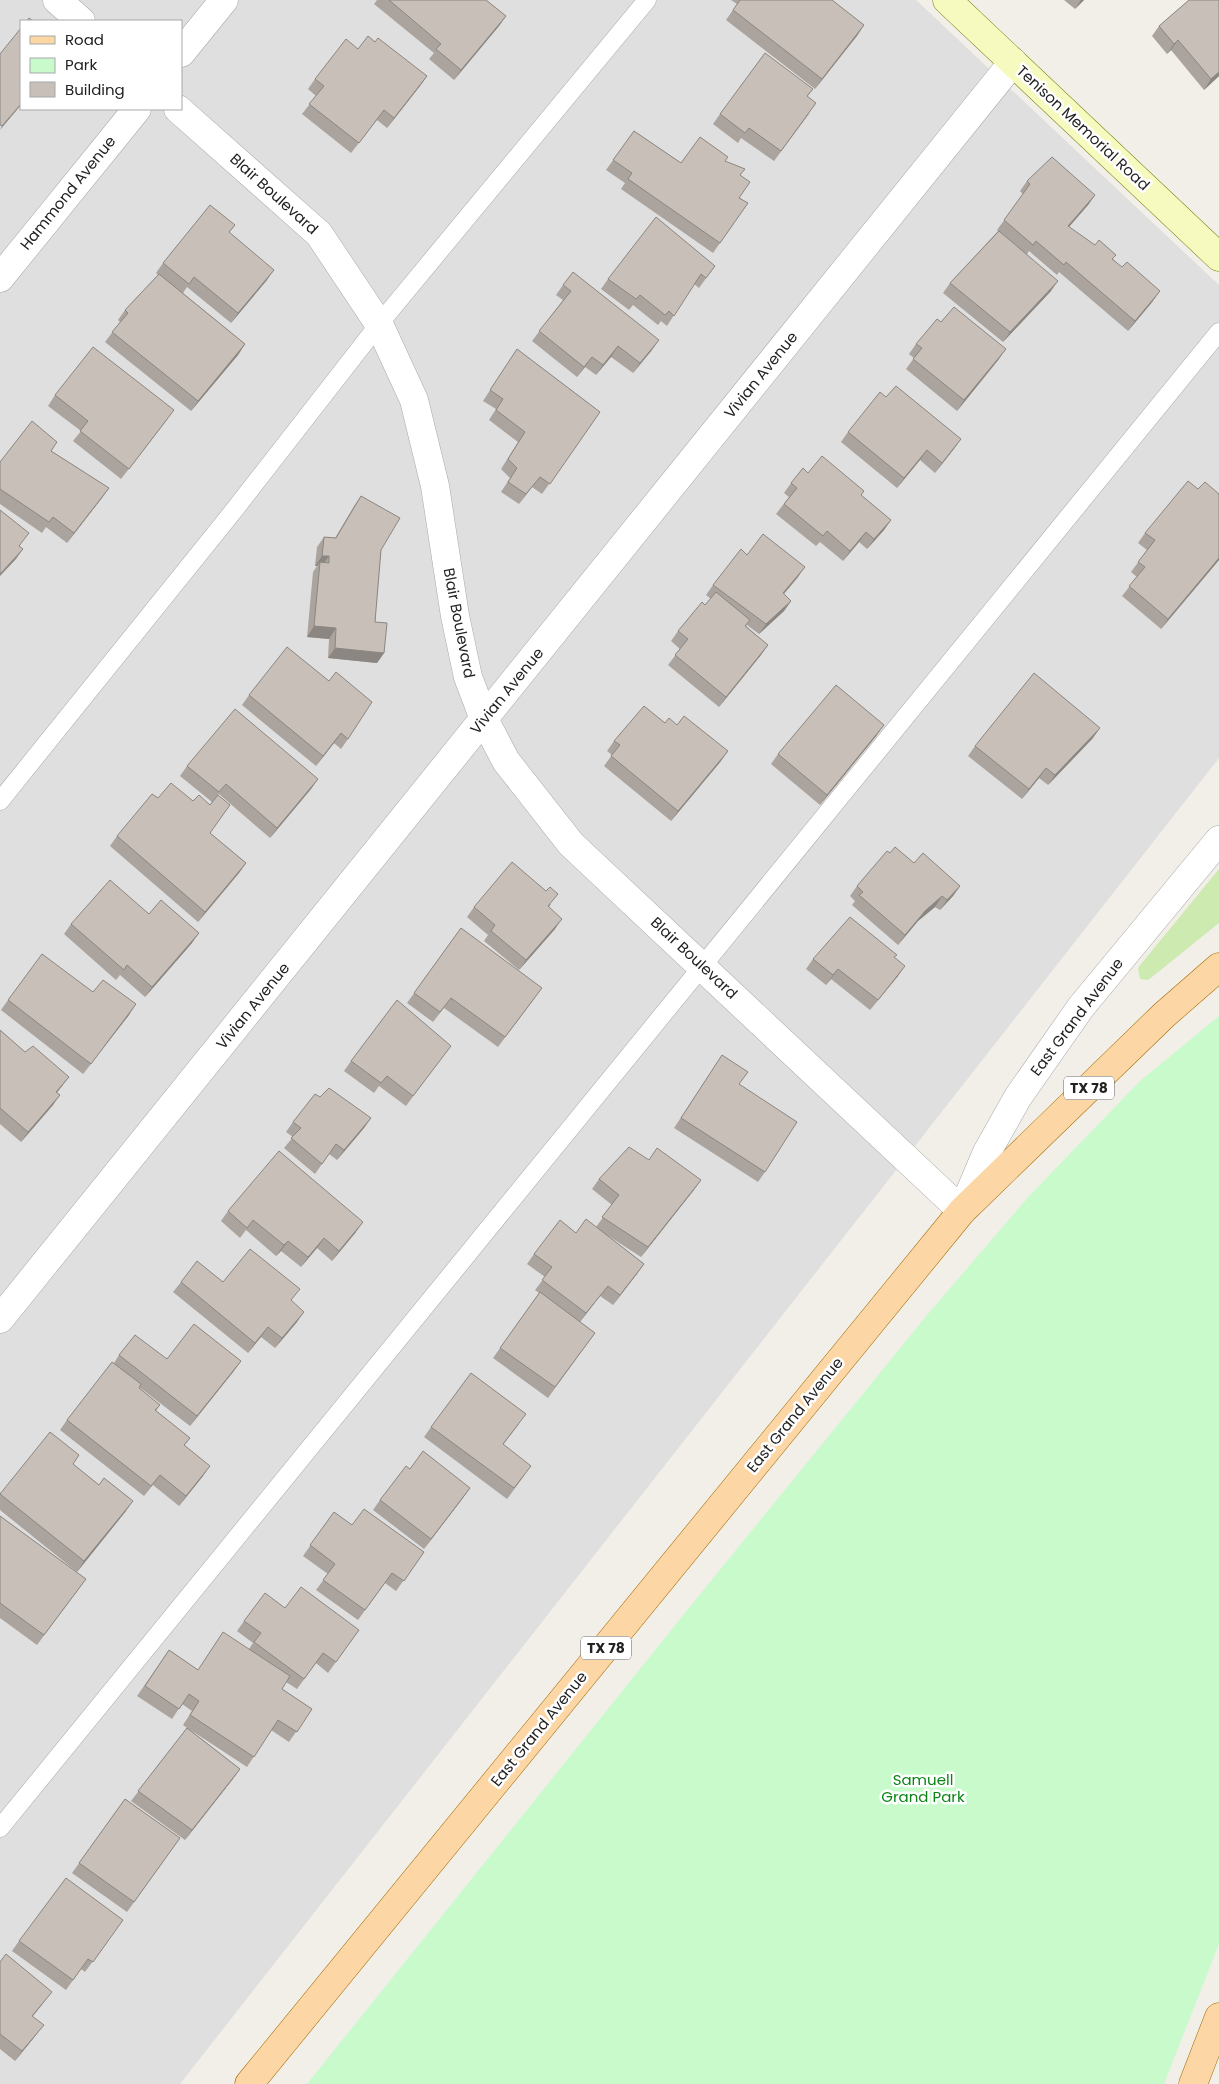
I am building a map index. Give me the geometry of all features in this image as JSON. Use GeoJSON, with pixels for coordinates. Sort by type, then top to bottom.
{"type":"FeatureCollection","features":[{"type":"Feature","properties":{"kind":"main road","name":"East Grand Avenue"},"geometry":{"type":"LineString","coordinates":[[249,2084],[962,1211],[1164,1015],[1219,967]]}},
{"type":"Feature","properties":{"kind":"main road"},"geometry":{"type":"LineString","coordinates":[[1194,2084],[1219,2017]]}},
{"type":"Feature","properties":{"kind":"street"},"geometry":{"type":"LineString","coordinates":[[58,0],[80,20]]}},
{"type":"Feature","properties":{"kind":"street"},"geometry":{"type":"LineString","coordinates":[[182,52],[224,0]]}},
{"type":"Feature","properties":{"kind":"street","name":"Tenison Memorial Road"},"geometry":{"type":"LineString","coordinates":[[947,0],[1219,257]]}},
{"type":"Feature","properties":{"kind":"street","name":"Vivian Avenue"},"geometry":{"type":"LineString","coordinates":[[0,1319],[1013,62]]}},
{"type":"Feature","properties":{"kind":"street","name":"Hammond Avenue"},"geometry":{"type":"LineString","coordinates":[[0,278],[136,110]]}},
{"type":"Feature","properties":{"kind":"street","name":"Blair Boulevard"},"geometry":{"type":"LineString","coordinates":[[179,110],[319,234],[379,324],[414,400],[435,486],[456,624],[468,677],[484,719],[506,761],[571,844],[962,1211]]}},
{"type":"Feature","properties":{"kind":"street","name":"East Grand Avenue"},"geometry":{"type":"LineString","coordinates":[[962,1211],[987,1152],[1018,1097],[1081,1006],[1219,840]]}},
{"type":"Feature","properties":{"kind":"lane"},"geometry":{"type":"LineString","coordinates":[[0,801],[229,516],[379,324],[647,0]]}},
{"type":"Feature","properties":{"kind":"lane"},"geometry":{"type":"LineString","coordinates":[[0,1828],[704,967],[1219,332]]}},
{"type":"Feature","properties":{"kind":"shaded area"},"geometry":{"type":"Polygon","coordinates":[[[0,0],[916,0],[1219,285],[1219,758],[180,2084],[0,2084],[0,0]]]}},
{"type":"Feature","properties":{"kind":"green space"},"geometry":{"type":"Polygon","coordinates":[[[1219,869],[1219,923],[1148,980],[1140,979],[1138,968],[1219,869]]]}},
{"type":"Feature","properties":{"kind":"green space","name":"Samuell Grand Park"},"geometry":{"type":"Polygon","coordinates":[[[1219,1016],[1219,1944],[1164,2084],[307,2084],[684,1614],[927,1315],[1030,1195],[1140,1081],[1219,1016]]]}},
{"type":"Feature","properties":{"kind":"building"},"geometry":{"type":"Polygon","coordinates":[[[389,0],[486,0],[506,16],[461,70],[436,49],[441,44],[389,0]]]}},
{"type":"Feature","properties":{"kind":"building"},"geometry":{"type":"Polygon","coordinates":[[[740,0],[832,0],[864,25],[822,79],[733,10],[740,0]]]}},
{"type":"Feature","properties":{"kind":"building"},"geometry":{"type":"Polygon","coordinates":[[[1189,0],[1219,0],[1219,72],[1211,79],[1178,40],[1174,44],[1159,26],[1189,0]]]}},
{"type":"Feature","properties":{"kind":"building"},"geometry":{"type":"Polygon","coordinates":[[[20,29],[20,105],[2,126],[0,125],[0,54],[20,29]]]}},
{"type":"Feature","properties":{"kind":"building"},"geometry":{"type":"Polygon","coordinates":[[[368,36],[375,42],[378,38],[427,76],[394,118],[384,110],[359,143],[309,104],[324,86],[315,79],[346,39],[358,49],[368,36]]]}},
{"type":"Feature","properties":{"kind":"building"},"geometry":{"type":"Polygon","coordinates":[[[765,53],[813,89],[807,96],[816,103],[781,151],[749,128],[745,133],[720,114],[765,53]]]}},
{"type":"Feature","properties":{"kind":"building"},"geometry":{"type":"Polygon","coordinates":[[[634,131],[681,163],[700,137],[728,157],[725,161],[745,169],[740,175],[750,182],[739,198],[748,203],[720,243],[628,179],[632,173],[613,160],[634,131]]]}},
{"type":"Feature","properties":{"kind":"building"},"geometry":{"type":"Polygon","coordinates":[[[1052,157],[1095,195],[1068,226],[1095,245],[1099,240],[1116,255],[1112,259],[1122,267],[1127,262],[1160,291],[1135,321],[1066,262],[1064,265],[1036,241],[1033,245],[1004,220],[1030,184],[1027,181],[1052,157]]]}},
{"type":"Feature","properties":{"kind":"building"},"geometry":{"type":"Polygon","coordinates":[[[210,205],[235,225],[229,232],[274,270],[238,313],[194,277],[189,284],[163,263],[210,205]]]}},
{"type":"Feature","properties":{"kind":"building"},"geometry":{"type":"Polygon","coordinates":[[[656,217],[715,266],[706,278],[701,274],[674,316],[669,311],[665,315],[640,295],[636,299],[608,279],[656,217]]]}},
{"type":"Feature","properties":{"kind":"building"},"geometry":{"type":"Polygon","coordinates":[[[999,231],[1058,281],[1010,332],[950,283],[999,231]]]}},
{"type":"Feature","properties":{"kind":"building"},"geometry":{"type":"Polygon","coordinates":[[[573,272],[659,340],[640,363],[618,346],[603,365],[592,357],[584,367],[539,331],[571,291],[563,285],[573,272]]]}},
{"type":"Feature","properties":{"kind":"building"},"geometry":{"type":"Polygon","coordinates":[[[159,274],[245,344],[198,401],[112,332],[128,313],[125,310],[159,274]]]}},
{"type":"Feature","properties":{"kind":"building"},"geometry":{"type":"Polygon","coordinates":[[[954,307],[1006,349],[964,400],[913,359],[922,348],[916,344],[937,319],[941,322],[954,307]]]}},
{"type":"Feature","properties":{"kind":"building"},"geometry":{"type":"Polygon","coordinates":[[[93,347],[174,410],[129,469],[80,431],[88,421],[55,395],[93,347]]]}},
{"type":"Feature","properties":{"kind":"building"},"geometry":{"type":"Polygon","coordinates":[[[517,349],[600,412],[550,484],[540,477],[526,494],[508,482],[517,468],[508,459],[525,432],[496,410],[503,399],[490,390],[517,349]]]}},
{"type":"Feature","properties":{"kind":"building"},"geometry":{"type":"Polygon","coordinates":[[[896,386],[961,439],[942,463],[927,450],[904,478],[848,432],[880,392],[886,397],[896,386]]]}},
{"type":"Feature","properties":{"kind":"building"},"geometry":{"type":"Polygon","coordinates":[[[32,421],[57,442],[51,451],[109,488],[74,533],[53,517],[49,522],[0,489],[0,462],[32,421]]]}},
{"type":"Feature","properties":{"kind":"building"},"geometry":{"type":"Polygon","coordinates":[[[822,456],[864,491],[861,495],[891,520],[874,539],[866,532],[850,551],[827,531],[823,536],[784,504],[797,488],[791,483],[803,468],[808,473],[822,456]]]}},
{"type":"Feature","properties":{"kind":"building"},"geometry":{"type":"Polygon","coordinates":[[[1188,481],[1198,489],[1205,482],[1219,494],[1219,558],[1168,619],[1129,586],[1145,567],[1138,562],[1155,540],[1145,533],[1188,481]]]}},
{"type":"Feature","properties":{"kind":"building"},"geometry":{"type":"Polygon","coordinates":[[[361,496],[400,518],[381,550],[375,622],[387,623],[384,653],[335,648],[336,628],[314,626],[320,562],[329,563],[329,556],[322,556],[324,537],[336,538],[361,496]]]}},
{"type":"Feature","properties":{"kind":"building"},"geometry":{"type":"Polygon","coordinates":[[[0,510],[29,533],[19,546],[23,549],[0,574],[0,510]]]}},
{"type":"Feature","properties":{"kind":"building"},"geometry":{"type":"Polygon","coordinates":[[[763,534],[805,567],[783,593],[791,601],[766,624],[713,585],[741,549],[747,555],[763,534]]]}},
{"type":"Feature","properties":{"kind":"building"},"geometry":{"type":"Polygon","coordinates":[[[716,592],[750,620],[745,626],[768,645],[726,697],[675,655],[688,639],[678,631],[702,602],[705,605],[716,592]]]}},
{"type":"Feature","properties":{"kind":"building"},"geometry":{"type":"Polygon","coordinates":[[[287,647],[329,681],[336,672],[372,702],[348,739],[341,733],[323,756],[249,695],[287,647]]]}},
{"type":"Feature","properties":{"kind":"building"},"geometry":{"type":"Polygon","coordinates":[[[1034,673],[1100,728],[1055,775],[1046,768],[1029,789],[975,746],[1034,673]]]}},
{"type":"Feature","properties":{"kind":"building"},"geometry":{"type":"Polygon","coordinates":[[[836,685],[884,725],[827,795],[778,754],[836,685]]]}},
{"type":"Feature","properties":{"kind":"building"},"geometry":{"type":"Polygon","coordinates":[[[644,706],[665,723],[669,718],[677,725],[684,716],[728,751],[678,811],[611,756],[620,745],[614,741],[644,706]]]}},
{"type":"Feature","properties":{"kind":"building"},"geometry":{"type":"Polygon","coordinates":[[[235,709],[318,779],[277,828],[226,784],[219,792],[187,766],[235,709]]]}},
{"type":"Feature","properties":{"kind":"building"},"geometry":{"type":"Polygon","coordinates":[[[171,783],[193,801],[199,795],[210,805],[218,795],[230,805],[210,833],[246,863],[205,912],[117,836],[152,794],[158,798],[171,783]]]}},
{"type":"Feature","properties":{"kind":"building"},"geometry":{"type":"Polygon","coordinates":[[[895,847],[914,863],[923,853],[960,886],[947,900],[942,896],[925,911],[905,935],[859,895],[863,892],[857,886],[887,851],[890,853],[895,847]]]}},
{"type":"Feature","properties":{"kind":"building"},"geometry":{"type":"Polygon","coordinates":[[[512,862],[546,891],[550,887],[558,894],[548,906],[562,919],[526,960],[491,931],[495,925],[474,907],[512,862]]]}},
{"type":"Feature","properties":{"kind":"building"},"geometry":{"type":"Polygon","coordinates":[[[110,880],[149,914],[161,900],[199,933],[152,987],[127,965],[124,970],[71,924],[110,880]]]}},
{"type":"Feature","properties":{"kind":"building"},"geometry":{"type":"Polygon","coordinates":[[[850,917],[897,955],[894,957],[905,966],[878,1000],[838,969],[833,975],[813,959],[850,917]]]}},
{"type":"Feature","properties":{"kind":"building"},"geometry":{"type":"Polygon","coordinates":[[[461,928],[542,988],[505,1037],[451,998],[440,1012],[414,993],[461,928]]]}},
{"type":"Feature","properties":{"kind":"building"},"geometry":{"type":"Polygon","coordinates":[[[42,954],[93,992],[103,980],[136,1004],[91,1064],[8,1000],[42,954]]]}},
{"type":"Feature","properties":{"kind":"building"},"geometry":{"type":"Polygon","coordinates":[[[397,1000],[451,1046],[413,1096],[387,1076],[381,1083],[351,1061],[397,1000]]]}},
{"type":"Feature","properties":{"kind":"building"},"geometry":{"type":"Polygon","coordinates":[[[0,1030],[25,1052],[33,1046],[69,1077],[56,1092],[60,1095],[28,1132],[0,1108],[0,1030]]]}},
{"type":"Feature","properties":{"kind":"building"},"geometry":{"type":"Polygon","coordinates":[[[722,1055],[748,1072],[739,1084],[797,1122],[765,1172],[681,1118],[722,1055]]]}},
{"type":"Feature","properties":{"kind":"building"},"geometry":{"type":"Polygon","coordinates":[[[329,1088],[371,1118],[344,1150],[336,1144],[322,1164],[291,1138],[301,1128],[293,1122],[315,1094],[320,1097],[329,1088]]]}},
{"type":"Feature","properties":{"kind":"building"},"geometry":{"type":"Polygon","coordinates":[[[629,1147],[649,1160],[657,1148],[701,1180],[648,1247],[602,1217],[619,1195],[599,1179],[629,1147]]]}},
{"type":"Feature","properties":{"kind":"building"},"geometry":{"type":"Polygon","coordinates":[[[279,1151],[363,1222],[339,1251],[324,1238],[308,1257],[288,1241],[284,1245],[253,1220],[247,1228],[228,1211],[279,1151]]]}},
{"type":"Feature","properties":{"kind":"building"},"geometry":{"type":"Polygon","coordinates":[[[586,1219],[644,1264],[620,1295],[608,1286],[586,1313],[542,1280],[552,1267],[534,1254],[560,1220],[576,1233],[586,1219]]]}},
{"type":"Feature","properties":{"kind":"building"},"geometry":{"type":"Polygon","coordinates":[[[250,1249],[300,1289],[291,1300],[304,1312],[282,1338],[268,1327],[255,1343],[181,1282],[197,1261],[223,1282],[250,1249]]]}},
{"type":"Feature","properties":{"kind":"building"},"geometry":{"type":"Polygon","coordinates":[[[540,1292],[595,1333],[555,1387],[500,1348],[540,1292]]]}},
{"type":"Feature","properties":{"kind":"building"},"geometry":{"type":"Polygon","coordinates":[[[194,1324],[241,1361],[197,1416],[119,1355],[135,1335],[167,1359],[194,1324]]]}},
{"type":"Feature","properties":{"kind":"building"},"geometry":{"type":"Polygon","coordinates":[[[112,1362],[141,1384],[139,1388],[160,1405],[155,1410],[190,1438],[184,1445],[210,1466],[186,1496],[160,1475],[151,1486],[67,1420],[112,1362]]]}},
{"type":"Feature","properties":{"kind":"building"},"geometry":{"type":"Polygon","coordinates":[[[471,1373],[526,1414],[503,1444],[531,1466],[514,1488],[431,1427],[471,1373]]]}},
{"type":"Feature","properties":{"kind":"building"},"geometry":{"type":"Polygon","coordinates":[[[50,1432],[79,1455],[73,1464],[99,1485],[104,1478],[133,1501],[84,1561],[0,1494],[50,1432]]]}},
{"type":"Feature","properties":{"kind":"building"},"geometry":{"type":"Polygon","coordinates":[[[423,1451],[470,1488],[431,1539],[380,1500],[406,1466],[410,1469],[423,1451]]]}},
{"type":"Feature","properties":{"kind":"building"},"geometry":{"type":"Polygon","coordinates":[[[364,1509],[424,1552],[404,1581],[392,1573],[365,1610],[323,1580],[335,1564],[310,1545],[334,1512],[352,1525],[364,1509]]]}},
{"type":"Feature","properties":{"kind":"building"},"geometry":{"type":"Polygon","coordinates":[[[0,1516],[86,1579],[44,1635],[0,1603],[0,1516]]]}},
{"type":"Feature","properties":{"kind":"building"},"geometry":{"type":"Polygon","coordinates":[[[301,1587],[359,1630],[336,1662],[323,1653],[304,1679],[254,1642],[261,1633],[244,1621],[265,1593],[285,1608],[301,1587]]]}},
{"type":"Feature","properties":{"kind":"building"},"geometry":{"type":"Polygon","coordinates":[[[223,1632],[290,1676],[282,1689],[312,1709],[297,1732],[278,1720],[254,1757],[190,1715],[199,1701],[189,1694],[179,1709],[145,1686],[169,1650],[198,1670],[223,1632]]]}},
{"type":"Feature","properties":{"kind":"building"},"geometry":{"type":"Polygon","coordinates":[[[187,1728],[240,1769],[192,1830],[138,1791],[187,1728]]]}},
{"type":"Feature","properties":{"kind":"building"},"geometry":{"type":"Polygon","coordinates":[[[125,1799],[180,1838],[134,1902],[79,1863],[125,1799]]]}},
{"type":"Feature","properties":{"kind":"building"},"geometry":{"type":"Polygon","coordinates":[[[66,1878],[123,1920],[93,1962],[88,1959],[73,1980],[19,1941],[66,1878]]]}},
{"type":"Feature","properties":{"kind":"building"},"geometry":{"type":"Polygon","coordinates":[[[6,1954],[52,1992],[32,2016],[44,2025],[22,2051],[0,2034],[0,1962],[6,1954]]]}}]}
